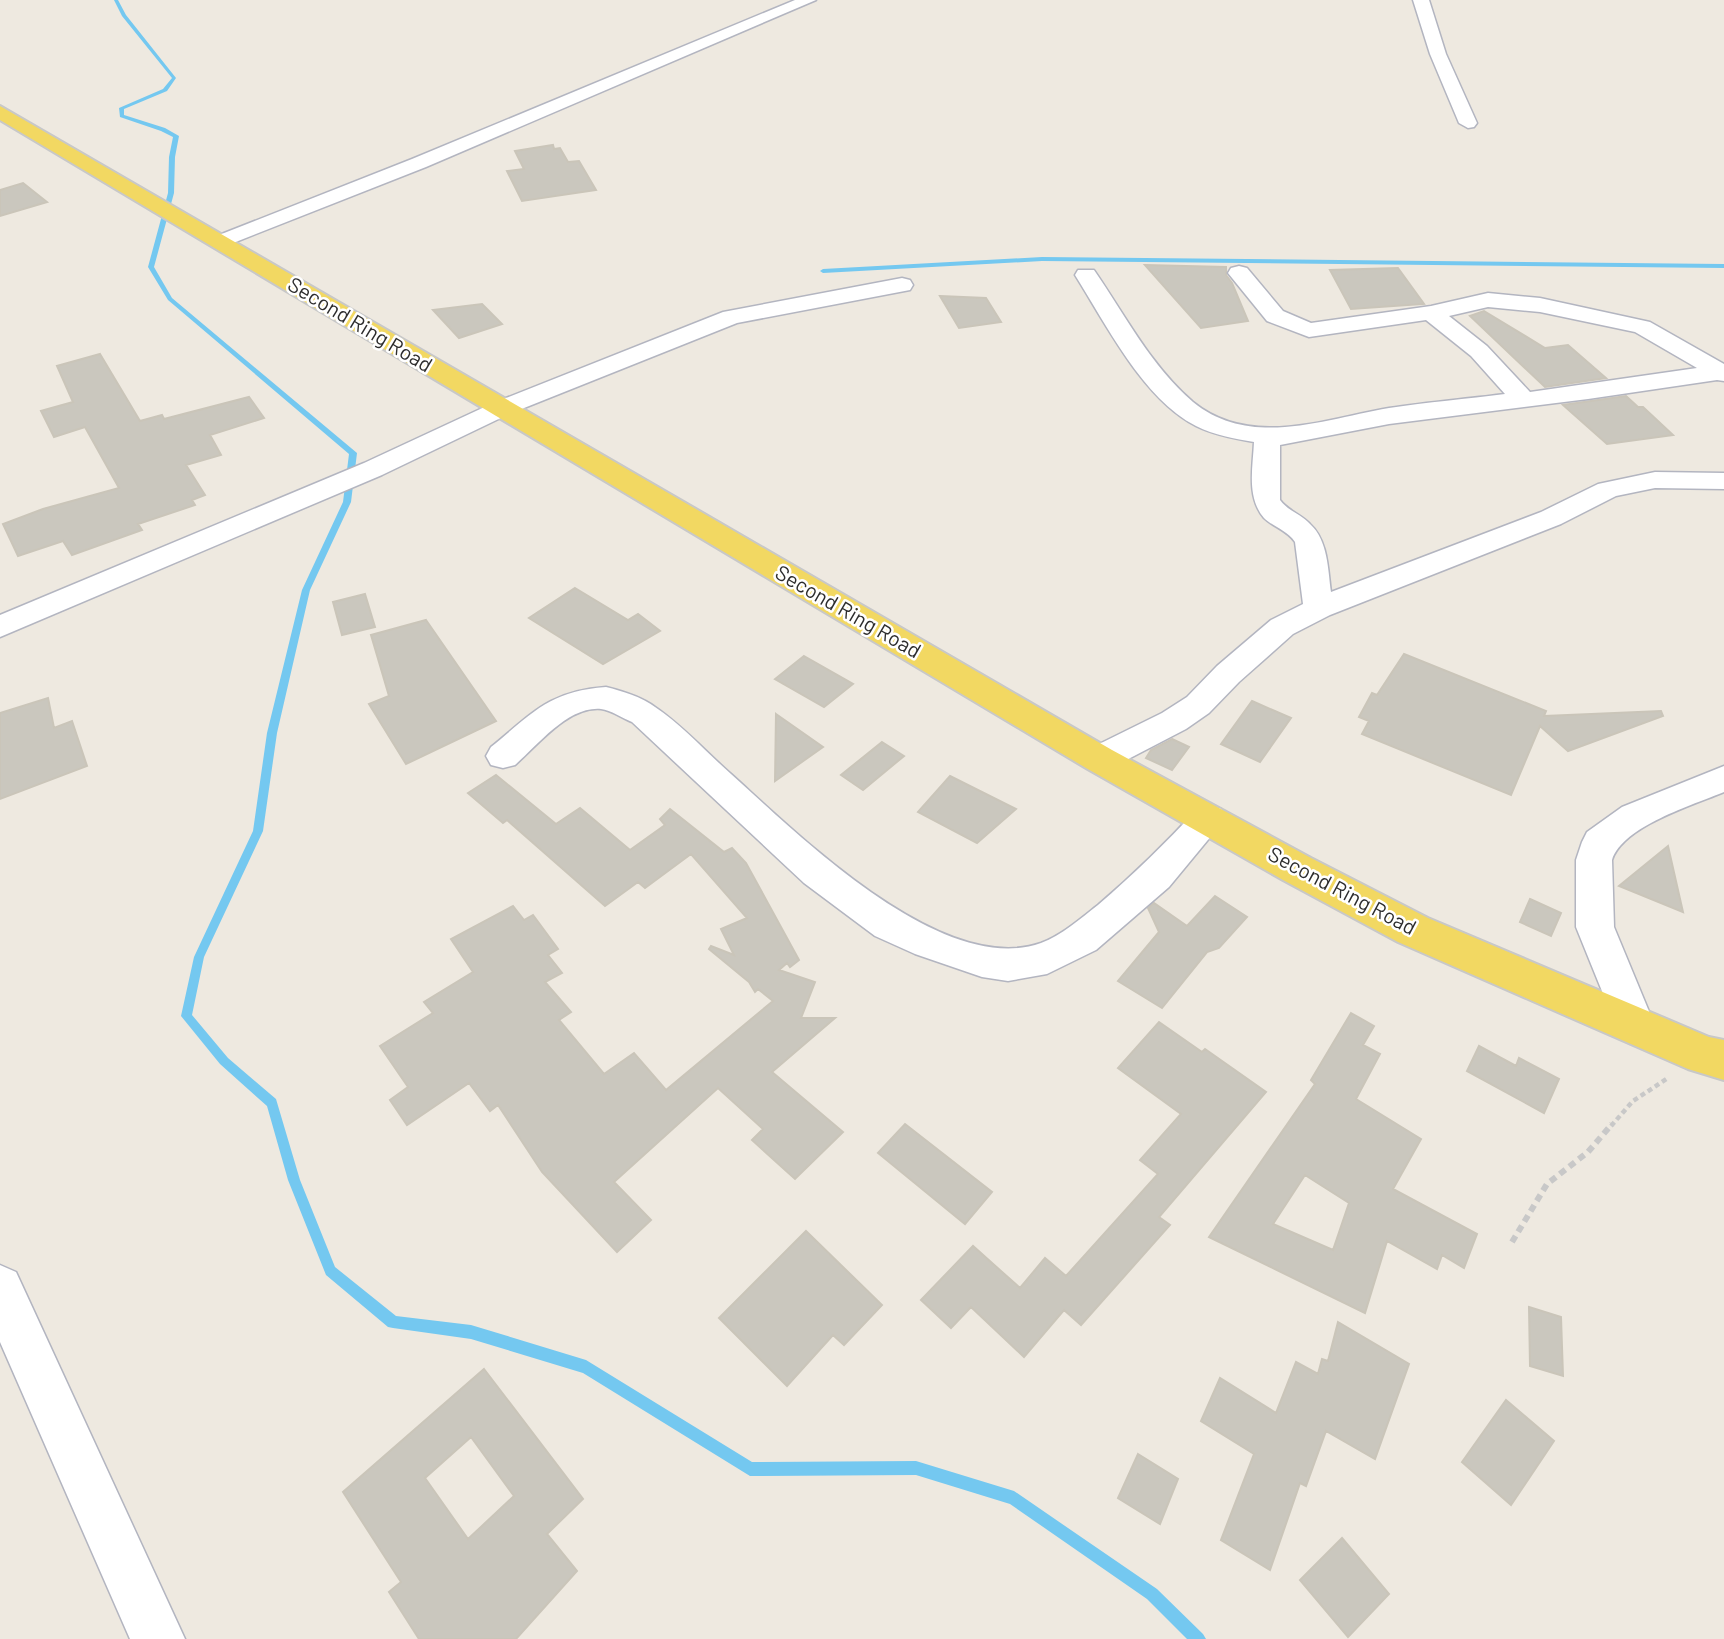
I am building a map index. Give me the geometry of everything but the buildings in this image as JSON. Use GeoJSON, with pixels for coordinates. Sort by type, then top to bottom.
{"type":"FeatureCollection","features":[{"type":"Feature","properties":{"kind":"main road","name":"Second Ring Road"},"geometry":{"type":"LineString","coordinates":[[0,112],[500,409],[1100,759],[1209,818],[1297,870],[1413,930],[1714,1058]]}},
{"type":"Feature","properties":{"kind":"street"},"geometry":{"type":"LineString","coordinates":[[221,242],[419,163],[808,0]]}},
{"type":"Feature","properties":{"kind":"street"},"geometry":{"type":"LineString","coordinates":[[1421,0],[1438,54],[1468,123]]}},
{"type":"Feature","properties":{"kind":"street"},"geometry":{"type":"LineString","coordinates":[[1239,273],[1275,316],[1309,330],[1432,313],[1488,300],[1540,305],[1642,327],[1722,373]]}},
{"type":"Feature","properties":{"kind":"street"},"geometry":{"type":"LineString","coordinates":[[1086,275],[1141,358],[1186,408],[1203,420],[1267,436],[1282,436],[1389,416],[1722,373]]}},
{"type":"Feature","properties":{"kind":"street"},"geometry":{"type":"LineString","coordinates":[[0,627],[373,469],[500,409],[731,317],[902,285]]}},
{"type":"Feature","properties":{"kind":"street"},"geometry":{"type":"LineString","coordinates":[[1432,313],[1479,351],[1523,399]]}},
{"type":"Feature","properties":{"kind":"street"},"geometry":{"type":"LineString","coordinates":[[1267,436],[1266,500],[1275,513],[1301,530],[1310,542],[1319,608]]}},
{"type":"Feature","properties":{"kind":"street"},"geometry":{"type":"LineString","coordinates":[[1100,759],[1174,722],[1198,705],[1228,674],[1282,627],[1319,608],[1551,518],[1608,490],[1655,480],[1710,481],[1724,504]]}},
{"type":"Feature","properties":{"kind":"street"},"geometry":{"type":"LineString","coordinates":[[503,756],[560,708],[579,700],[606,698],[643,714],[817,873],[888,925],[928,943],[982,961],[1008,965],[1047,958],[1083,939],[1156,877],[1209,818]]}},
{"type":"Feature","properties":{"kind":"street"},"geometry":{"type":"LineString","coordinates":[[1635,1026],[1595,926],[1594,860],[1600,842],[1634,816],[1724,778]]}},
{"type":"Feature","properties":{"kind":"street"},"geometry":{"type":"LineString","coordinates":[[0,1288],[158,1639]]}},
{"type":"Feature","properties":{"kind":"path"},"geometry":{"type":"LineString","coordinates":[[1512,1242],[1547,1184],[1588,1152],[1633,1101],[1714,1058]]}},
{"type":"Feature","properties":{"kind":"waterway"},"geometry":{"type":"LineString","coordinates":[[116,0],[124,15],[174,78],[165,90],[121,108],[122,116],[176,136],[172,157],[171,193],[151,267],[170,299],[353,453],[347,502],[306,590],[272,733],[258,831],[199,957],[186,1016],[224,1061],[272,1103],[294,1180],[330,1271],[393,1322],[471,1332],[586,1367],[750,1469],[916,1468],[1014,1498],[1152,1594],[1198,1639]]}},
{"type":"Feature","properties":{"kind":"waterway"},"geometry":{"type":"LineString","coordinates":[[823,271],[1042,259],[1724,266]]}}]}
